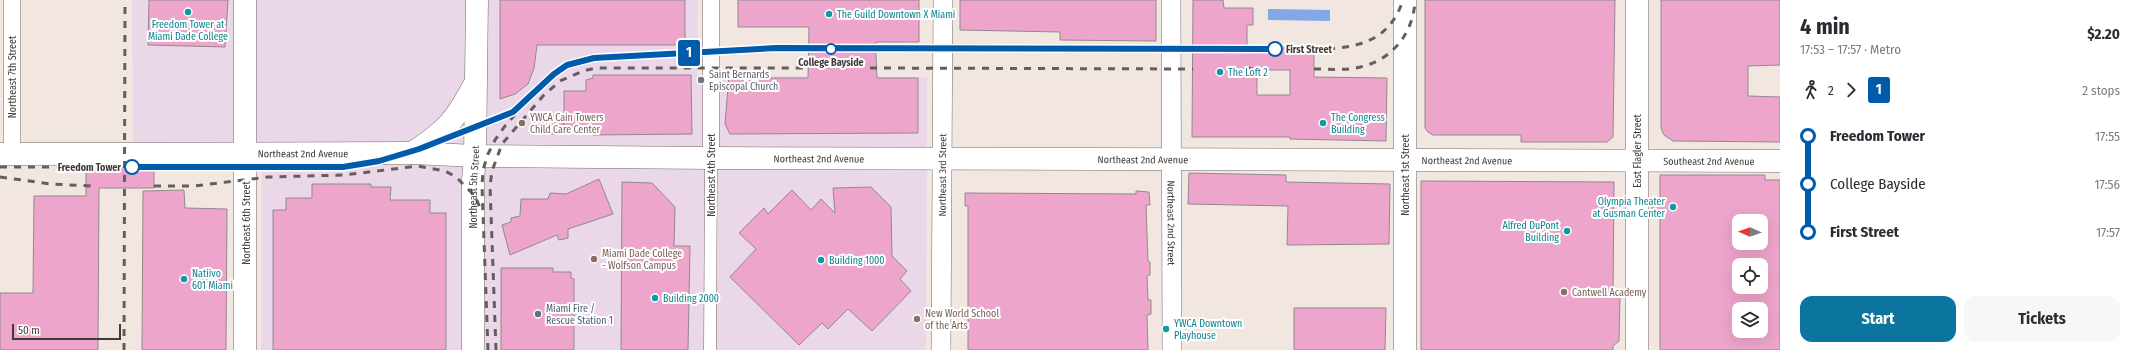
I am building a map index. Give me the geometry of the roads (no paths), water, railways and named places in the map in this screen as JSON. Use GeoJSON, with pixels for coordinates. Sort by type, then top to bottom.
{"type":"FeatureCollection","features":[{"type":"Feature","properties":{"kind":"main road","name":"Northeast 6th Street"},"geometry":{"type":"LineString","coordinates":[[245,0],[245,350]]}},
{"type":"Feature","properties":{"kind":"main road","name":"Northeast 5th Street"},"geometry":{"type":"LineString","coordinates":[[473,350],[473,180],[477,78],[477,0]]}},
{"type":"Feature","properties":{"kind":"main road","name":"Northeast 1st Street"},"geometry":{"type":"LineString","coordinates":[[1405,0],[1405,350]]}},
{"type":"Feature","properties":{"kind":"main road","name":"East Flagler Street"},"geometry":{"type":"LineString","coordinates":[[1637,0],[1637,350]]}},
{"type":"Feature","properties":{"kind":"main road"},"geometry":{"type":"LineString","coordinates":[[412,154],[447,128],[463,106],[477,78]]}},
{"type":"Feature","properties":{"kind":"main road","name":"Northeast 2nd Avenue"},"geometry":{"type":"LineString","coordinates":[[6,154],[246,153],[711,158],[942,157],[1637,160]]}},
{"type":"Feature","properties":{"kind":"main road","name":"Southeast 2nd Avenue"},"geometry":{"type":"LineString","coordinates":[[1637,160],[1780,161]]}},
{"type":"Feature","properties":{"kind":"street","name":"Northeast 7th Street"},"geometry":{"type":"LineString","coordinates":[[6,154],[12,0]]}},
{"type":"Feature","properties":{"kind":"street","name":"Northeast 4th Street"},"geometry":{"type":"LineString","coordinates":[[710,350],[711,0]]}},
{"type":"Feature","properties":{"kind":"street","name":"Northeast 3rd Street"},"geometry":{"type":"LineString","coordinates":[[941,350],[943,0]]}},
{"type":"Feature","properties":{"kind":"street","name":"Northeast 2nd Street"},"geometry":{"type":"LineString","coordinates":[[1171,0],[1170,158],[1172,350]]}},
{"type":"Feature","properties":{"kind":"water"},"geometry":{"type":"Polygon","coordinates":[[[1268,9],[1330,10],[1330,21],[1268,20],[1268,9]]]}},
{"type":"Feature","properties":{"kind":"railway"},"geometry":{"type":"LineString","coordinates":[[124,350],[125,0]]}},
{"type":"Feature","properties":{"kind":"railway"},"geometry":{"type":"LineString","coordinates":[[1314,49],[1343,47],[1369,41],[1389,26],[1397,14],[1403,0]]}},
{"type":"Feature","properties":{"kind":"railway"},"geometry":{"type":"LineString","coordinates":[[1314,69],[1358,68],[1384,57],[1393,50],[1406,32],[1411,22],[1415,0]]}},
{"type":"Feature","properties":{"kind":"railway"},"geometry":{"type":"LineString","coordinates":[[488,350],[482,186],[483,170],[488,154],[495,140],[505,126],[545,81],[567,65],[594,58],[809,48]]}},
{"type":"Feature","properties":{"kind":"railway"},"geometry":{"type":"LineString","coordinates":[[870,49],[1193,49]]}},
{"type":"Feature","properties":{"kind":"railway"},"geometry":{"type":"LineString","coordinates":[[1247,49],[1253,49]]}},
{"type":"Feature","properties":{"kind":"railway"},"geometry":{"type":"LineString","coordinates":[[496,350],[490,186],[492,171],[502,144],[543,96],[560,81],[583,71],[596,68],[808,68]]}},
{"type":"Feature","properties":{"kind":"railway"},"geometry":{"type":"LineString","coordinates":[[870,68],[1193,69]]}},
{"type":"Feature","properties":{"kind":"railway"},"geometry":{"type":"LineString","coordinates":[[1247,68],[1253,69]]}},
{"type":"Feature","properties":{"kind":"railway"},"geometry":{"type":"LineString","coordinates":[[154,167],[323,167],[362,164],[419,149],[504,116],[517,109]]}},
{"type":"Feature","properties":{"kind":"railway"},"geometry":{"type":"LineString","coordinates":[[154,186],[194,186],[268,177],[344,175],[418,166],[445,171],[456,177],[475,196],[481,210]]}},
{"type":"Feature","properties":{"kind":"railway"},"geometry":{"type":"LineString","coordinates":[[0,167],[93,167]]}},
{"type":"Feature","properties":{"kind":"railway"},"geometry":{"type":"LineString","coordinates":[[0,177],[51,184],[93,186]]}},
{"type":"Feature","properties":{"kind":"metro line","name":"1"},"geometry":{"type":"LineString","coordinates":[[132,167],[343,167],[379,161],[419,149],[513,112],[529,99],[545,81],[567,65],[581,60],[594,58],[776,48],[1275,49]]}},
{"type":"Feature","properties":{"kind":"place","name":"Freedom Tower at Miami Dade College"},"geometry":{"type":"Point","coordinates":[188,12]}},
{"type":"Feature","properties":{"kind":"place","name":"The Guild Downtown X Miami"},"geometry":{"type":"Point","coordinates":[829,14]}},
{"type":"Feature","properties":{"kind":"place","name":"College Bayside"},"geometry":{"type":"Point","coordinates":[831,49]}},
{"type":"Feature","properties":{"kind":"place","name":"First Street"},"geometry":{"type":"Point","coordinates":[1275,49]}},
{"type":"Feature","properties":{"kind":"place","name":"The Loft 2"},"geometry":{"type":"Point","coordinates":[1220,72]}},
{"type":"Feature","properties":{"kind":"place","name":"Saint Bernards Episcopal Church"},"geometry":{"type":"Point","coordinates":[701,80]}},
{"type":"Feature","properties":{"kind":"place","name":"YWCA Cain Towers Child Care Center"},"geometry":{"type":"Point","coordinates":[522,123]}},
{"type":"Feature","properties":{"kind":"place","name":"The Congress Building"},"geometry":{"type":"Point","coordinates":[1323,123]}},
{"type":"Feature","properties":{"kind":"place","name":"Freedom Tower"},"geometry":{"type":"Point","coordinates":[132,167]}},
{"type":"Feature","properties":{"kind":"place","name":"Olympia Theater at Gusman Center"},"geometry":{"type":"Point","coordinates":[1673,207]}},
{"type":"Feature","properties":{"kind":"place","name":"Alfred DuPont Building"},"geometry":{"type":"Point","coordinates":[1567,231]}},
{"type":"Feature","properties":{"kind":"place","name":"Miami Dade College - Wolfson Campus"},"geometry":{"type":"Point","coordinates":[594,259]}},
{"type":"Feature","properties":{"kind":"place","name":"Building 1000"},"geometry":{"type":"Point","coordinates":[821,260]}},
{"type":"Feature","properties":{"kind":"place","name":"Natiivo 601 Miami"},"geometry":{"type":"Point","coordinates":[184,279]}},
{"type":"Feature","properties":{"kind":"place","name":"Cantwell Academy"},"geometry":{"type":"Point","coordinates":[1564,292]}},
{"type":"Feature","properties":{"kind":"place","name":"Building 2000"},"geometry":{"type":"Point","coordinates":[655,298]}},
{"type":"Feature","properties":{"kind":"place","name":"Miami Fire / Rescue Station 1"},"geometry":{"type":"Point","coordinates":[538,314]}},
{"type":"Feature","properties":{"kind":"place","name":"New World School of the Arts"},"geometry":{"type":"Point","coordinates":[917,319]}},
{"type":"Feature","properties":{"kind":"place","name":"YWCA Downtown Playhouse"},"geometry":{"type":"Point","coordinates":[1166,329]}}]}
